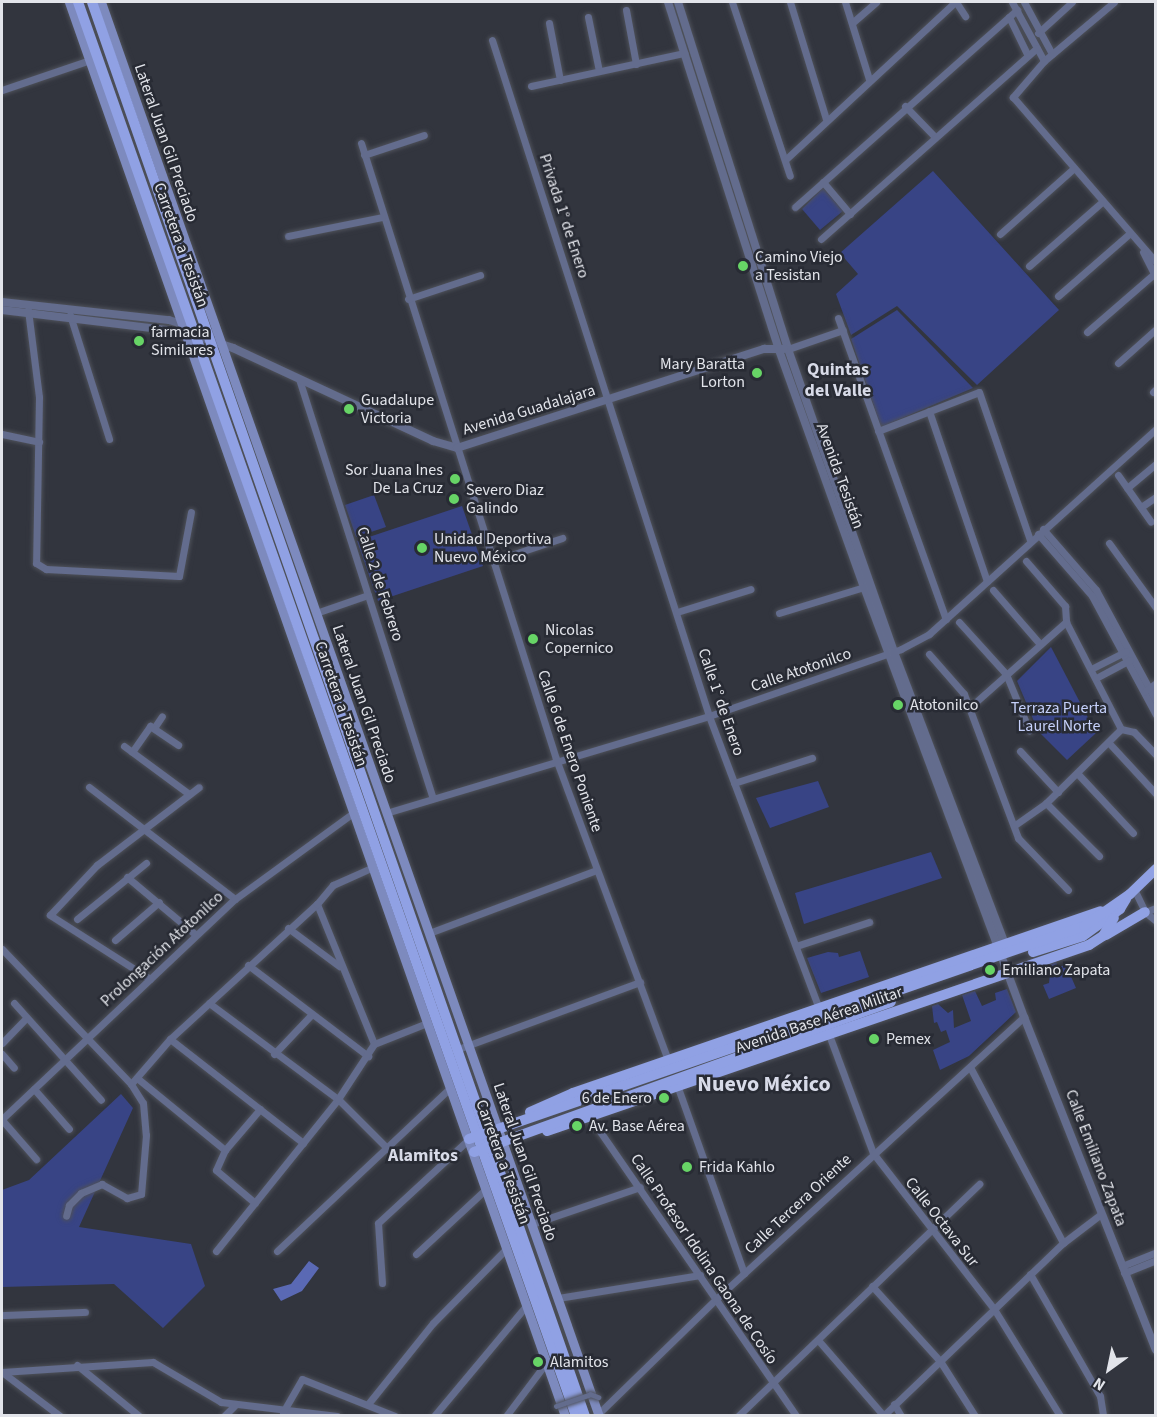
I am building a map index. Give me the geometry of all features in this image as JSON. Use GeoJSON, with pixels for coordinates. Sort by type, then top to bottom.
{"type":"FeatureCollection","features":[{"type":"Feature","properties":{"kind":"main road","name":"Lateral Juan Gil Preciado"},"geometry":{"type":"LineString","coordinates":[[69,2],[90,60],[316,613],[357,747],[386,813],[429,933],[463,1047]]}},
{"type":"Feature","properties":{"kind":"main road","name":"Carretera a Tesistán"},"geometry":{"type":"LineString","coordinates":[[78,2],[357,747],[463,1047],[483,1134],[482,1149],[576,1416]]}},
{"type":"Feature","properties":{"kind":"main road","name":"Carretera a Tesistán"},"geometry":{"type":"LineString","coordinates":[[92,2],[202,334],[483,1134]]}},
{"type":"Feature","properties":{"kind":"main road","name":"Lateral Juan Gil Preciado"},"geometry":{"type":"LineString","coordinates":[[101,2],[202,334],[371,868],[450,1088],[483,1134],[503,1141],[598,1415]]}},
{"type":"Feature","properties":{"kind":"main road","name":"Avenida Base Aérea Militar"},"geometry":{"type":"LineString","coordinates":[[514,1138],[532,1136],[590,1117],[828,1032],[1008,963],[1084,926],[1132,891],[1155,869]]}},
{"type":"Feature","properties":{"kind":"main road","name":"Avenida Base Aérea Militar"},"geometry":{"type":"LineString","coordinates":[[483,1134],[1008,963],[1089,945],[1103,936],[1132,891]]}},
{"type":"Feature","properties":{"kind":"main road","name":"Avenida Base Aérea Militar"},"geometry":{"type":"LineString","coordinates":[[514,1123],[573,1093],[1002,942],[1107,909]]}},
{"type":"Feature","properties":{"kind":"main road","name":"Avenida Base Aérea Militar"},"geometry":{"type":"LineString","coordinates":[[482,1149],[1083,936],[1120,909]]}},
{"type":"Feature","properties":{"kind":"main road"},"geometry":{"type":"LineString","coordinates":[[1103,936],[1150,910]]}},
{"type":"Feature","properties":{"kind":"main road","name":"Carretera a Tesistán"},"geometry":{"type":"LineString","coordinates":[[482,1149],[585,1416]]}},
{"type":"Feature","properties":{"kind":"main road"},"geometry":{"type":"LineString","coordinates":[[482,1149],[486,1189],[565,1416]]}},
{"type":"Feature","properties":{"kind":"street","name":"Avenida Tesistán"},"geometry":{"type":"LineString","coordinates":[[668,2],[864,587],[1002,942],[1008,963]]}},
{"type":"Feature","properties":{"kind":"street","name":"Avenida Tesistán"},"geometry":{"type":"LineString","coordinates":[[678,2],[784,350],[891,653]]}},
{"type":"Feature","properties":{"kind":"street"},"geometry":{"type":"LineString","coordinates":[[732,2],[790,176]]}},
{"type":"Feature","properties":{"kind":"street"},"geometry":{"type":"LineString","coordinates":[[790,2],[826,119]]}},
{"type":"Feature","properties":{"kind":"street"},"geometry":{"type":"LineString","coordinates":[[845,2],[869,79]]}},
{"type":"Feature","properties":{"kind":"street"},"geometry":{"type":"LineString","coordinates":[[852,23],[876,2]]}},
{"type":"Feature","properties":{"kind":"street"},"geometry":{"type":"LineString","coordinates":[[785,160],[869,79],[956,2],[965,16]]}},
{"type":"Feature","properties":{"kind":"street"},"geometry":{"type":"LineString","coordinates":[[1012,2],[1044,61]]}},
{"type":"Feature","properties":{"kind":"street"},"geometry":{"type":"LineString","coordinates":[[1024,2],[1052,54]]}},
{"type":"Feature","properties":{"kind":"street"},"geometry":{"type":"LineString","coordinates":[[1032,38],[1072,2]]}},
{"type":"Feature","properties":{"kind":"street"},"geometry":{"type":"LineString","coordinates":[[1114,2],[1044,61],[1013,95],[1155,262]]}},
{"type":"Feature","properties":{"kind":"street"},"geometry":{"type":"LineString","coordinates":[[626,10],[636,64]]}},
{"type":"Feature","properties":{"kind":"street"},"geometry":{"type":"LineString","coordinates":[[795,207],[905,106],[1017,10]]}},
{"type":"Feature","properties":{"kind":"street"},"geometry":{"type":"LineString","coordinates":[[1009,16],[1028,56]]}},
{"type":"Feature","properties":{"kind":"street"},"geometry":{"type":"LineString","coordinates":[[588,17],[600,71]]}},
{"type":"Feature","properties":{"kind":"street"},"geometry":{"type":"LineString","coordinates":[[549,23],[560,80]]}},
{"type":"Feature","properties":{"kind":"street","name":"Privada 1° de Enero"},"geometry":{"type":"LineString","coordinates":[[492,40],[610,400]]}},
{"type":"Feature","properties":{"kind":"street"},"geometry":{"type":"LineString","coordinates":[[821,239],[1037,48]]}},
{"type":"Feature","properties":{"kind":"street"},"geometry":{"type":"LineString","coordinates":[[531,86],[684,53]]}},
{"type":"Feature","properties":{"kind":"street"},"geometry":{"type":"LineString","coordinates":[[2,90],[90,60]]}},
{"type":"Feature","properties":{"kind":"street"},"geometry":{"type":"LineString","coordinates":[[905,106],[935,137]]}},
{"type":"Feature","properties":{"kind":"street"},"geometry":{"type":"LineString","coordinates":[[364,155],[424,135]]}},
{"type":"Feature","properties":{"kind":"street","name":"Calle 6 de Enero Poniente"},"geometry":{"type":"LineString","coordinates":[[360,143],[556,759],[668,1060]]}},
{"type":"Feature","properties":{"kind":"street"},"geometry":{"type":"LineString","coordinates":[[1000,234],[1074,168]]}},
{"type":"Feature","properties":{"kind":"street"},"geometry":{"type":"LineString","coordinates":[[823,182],[850,214]]}},
{"type":"Feature","properties":{"kind":"street"},"geometry":{"type":"LineString","coordinates":[[1029,266],[1103,201]]}},
{"type":"Feature","properties":{"kind":"street"},"geometry":{"type":"LineString","coordinates":[[288,236],[382,217]]}},
{"type":"Feature","properties":{"kind":"street"},"geometry":{"type":"LineString","coordinates":[[1058,296],[1130,233]]}},
{"type":"Feature","properties":{"kind":"street"},"geometry":{"type":"LineString","coordinates":[[1087,332],[1155,275],[1137,242]]}},
{"type":"Feature","properties":{"kind":"street"},"geometry":{"type":"LineString","coordinates":[[408,299],[480,275]]}},
{"type":"Feature","properties":{"kind":"street","name":"Avenida Guadalajara"},"geometry":{"type":"LineString","coordinates":[[2,302],[28,309],[202,334],[457,448],[764,350],[784,350],[843,330]]}},
{"type":"Feature","properties":{"kind":"street"},"geometry":{"type":"LineString","coordinates":[[28,309],[39,397],[33,558],[46,569],[179,576],[191,512]]}},
{"type":"Feature","properties":{"kind":"street","name":"Avenida Guadalajara"},"geometry":{"type":"LineString","coordinates":[[2,310],[28,309]]}},
{"type":"Feature","properties":{"kind":"street"},"geometry":{"type":"LineString","coordinates":[[70,314],[109,439]]}},
{"type":"Feature","properties":{"kind":"street"},"geometry":{"type":"LineString","coordinates":[[838,318],[946,619]]}},
{"type":"Feature","properties":{"kind":"street"},"geometry":{"type":"LineString","coordinates":[[1118,363],[1155,329]]}},
{"type":"Feature","properties":{"kind":"street","name":"Calle 2 de Febrero"},"geometry":{"type":"LineString","coordinates":[[299,379],[433,798]]}},
{"type":"Feature","properties":{"kind":"street"},"geometry":{"type":"LineString","coordinates":[[878,431],[979,392],[1030,540]]}},
{"type":"Feature","properties":{"kind":"street","name":"Calle 1° de Enero"},"geometry":{"type":"LineString","coordinates":[[610,400],[709,716],[819,1008]]}},
{"type":"Feature","properties":{"kind":"street"},"geometry":{"type":"LineString","coordinates":[[929,411],[987,581]]}},
{"type":"Feature","properties":{"kind":"street","name":"Calle Atotonilco"},"geometry":{"type":"LineString","coordinates":[[386,813],[556,759],[709,716],[891,653],[923,638],[1155,429]]}},
{"type":"Feature","properties":{"kind":"street"},"geometry":{"type":"LineString","coordinates":[[2,434],[39,442]]}},
{"type":"Feature","properties":{"kind":"street"},"geometry":{"type":"LineString","coordinates":[[1127,488],[1155,464]]}},
{"type":"Feature","properties":{"kind":"street"},"geometry":{"type":"LineString","coordinates":[[1118,475],[1151,522]]}},
{"type":"Feature","properties":{"kind":"street"},"geometry":{"type":"LineString","coordinates":[[1141,507],[1155,497]]}},
{"type":"Feature","properties":{"kind":"street"},"geometry":{"type":"LineString","coordinates":[[1040,532],[1096,590],[1145,690],[1153,698],[1155,715]]}},
{"type":"Feature","properties":{"kind":"street"},"geometry":{"type":"LineString","coordinates":[[493,561],[562,538]]}},
{"type":"Feature","properties":{"kind":"street"},"geometry":{"type":"LineString","coordinates":[[1109,543],[1155,608]]}},
{"type":"Feature","properties":{"kind":"street"},"geometry":{"type":"LineString","coordinates":[[1026,561],[1065,606],[1066,622],[1121,729]]}},
{"type":"Feature","properties":{"kind":"street"},"geometry":{"type":"LineString","coordinates":[[779,613],[864,587]]}},
{"type":"Feature","properties":{"kind":"street"},"geometry":{"type":"LineString","coordinates":[[677,612],[751,589]]}},
{"type":"Feature","properties":{"kind":"street"},"geometry":{"type":"LineString","coordinates":[[993,591],[1040,644]]}},
{"type":"Feature","properties":{"kind":"street"},"geometry":{"type":"LineString","coordinates":[[316,613],[368,595]]}},
{"type":"Feature","properties":{"kind":"street"},"geometry":{"type":"LineString","coordinates":[[959,622],[1006,674],[1029,730]]}},
{"type":"Feature","properties":{"kind":"street"},"geometry":{"type":"LineString","coordinates":[[969,708],[1066,622]]}},
{"type":"Feature","properties":{"kind":"street"},"geometry":{"type":"LineString","coordinates":[[1091,669],[1125,651]]}},
{"type":"Feature","properties":{"kind":"street"},"geometry":{"type":"LineString","coordinates":[[929,654],[964,694],[1018,838],[1068,890]]}},
{"type":"Feature","properties":{"kind":"street"},"geometry":{"type":"LineString","coordinates":[[1096,678],[1130,660]]}},
{"type":"Feature","properties":{"kind":"street"},"geometry":{"type":"LineString","coordinates":[[1145,690],[1155,683]]}},
{"type":"Feature","properties":{"kind":"street"},"geometry":{"type":"LineString","coordinates":[[154,728],[162,716]]}},
{"type":"Feature","properties":{"kind":"street"},"geometry":{"type":"LineString","coordinates":[[132,752],[150,726],[178,745]]}},
{"type":"Feature","properties":{"kind":"street"},"geometry":{"type":"LineString","coordinates":[[1015,825],[1046,803],[1109,744],[1121,729]]}},
{"type":"Feature","properties":{"kind":"street"},"geometry":{"type":"LineString","coordinates":[[1121,729],[1134,732],[1155,754]]}},
{"type":"Feature","properties":{"kind":"street"},"geometry":{"type":"LineString","coordinates":[[1109,744],[1155,794]]}},
{"type":"Feature","properties":{"kind":"street"},"geometry":{"type":"LineString","coordinates":[[124,747],[189,794]]}},
{"type":"Feature","properties":{"kind":"street"},"geometry":{"type":"LineString","coordinates":[[1020,751],[1058,792]]}},
{"type":"Feature","properties":{"kind":"street"},"geometry":{"type":"LineString","coordinates":[[734,783],[812,758]]}},
{"type":"Feature","properties":{"kind":"street"},"geometry":{"type":"LineString","coordinates":[[1077,773],[1133,833]]}},
{"type":"Feature","properties":{"kind":"street"},"geometry":{"type":"LineString","coordinates":[[89,787],[235,899]]}},
{"type":"Feature","properties":{"kind":"street"},"geometry":{"type":"LineString","coordinates":[[150,980],[50,915],[97,865],[199,787]]}},
{"type":"Feature","properties":{"kind":"street"},"geometry":{"type":"LineString","coordinates":[[1046,803],[1099,856]]}},
{"type":"Feature","properties":{"kind":"street","name":"Prolongación Atotonilco"},"geometry":{"type":"LineString","coordinates":[[2,1119],[150,980],[195,934],[235,899],[353,813]]}},
{"type":"Feature","properties":{"kind":"street"},"geometry":{"type":"LineString","coordinates":[[77,918],[146,863]]}},
{"type":"Feature","properties":{"kind":"street"},"geometry":{"type":"LineString","coordinates":[[131,1084],[170,1039],[288,928],[317,904],[333,885],[371,868]]}},
{"type":"Feature","properties":{"kind":"street"},"geometry":{"type":"LineString","coordinates":[[429,933],[597,870]]}},
{"type":"Feature","properties":{"kind":"street"},"geometry":{"type":"LineString","coordinates":[[126,877],[195,934]]}},
{"type":"Feature","properties":{"kind":"street"},"geometry":{"type":"LineString","coordinates":[[1132,891],[1150,910],[1155,921]]}},
{"type":"Feature","properties":{"kind":"street"},"geometry":{"type":"LineString","coordinates":[[115,940],[159,902]]}},
{"type":"Feature","properties":{"kind":"street"},"geometry":{"type":"LineString","coordinates":[[317,904],[339,966],[374,1044]]}},
{"type":"Feature","properties":{"kind":"street"},"geometry":{"type":"LineString","coordinates":[[796,946],[869,922]]}},
{"type":"Feature","properties":{"kind":"street"},"geometry":{"type":"LineString","coordinates":[[288,928],[339,966]]}},
{"type":"Feature","properties":{"kind":"street"},"geometry":{"type":"LineString","coordinates":[[2,949],[131,1084],[143,1103],[146,1135],[141,1194],[127,1198],[102,1184],[81,1193],[69,1205],[66,1216]]}},
{"type":"Feature","properties":{"kind":"street","name":"Calle Emiliano Zapata"},"geometry":{"type":"LineString","coordinates":[[1008,963],[1024,1017],[1155,1350]]}},
{"type":"Feature","properties":{"kind":"street"},"geometry":{"type":"LineString","coordinates":[[248,965],[368,1056]]}},
{"type":"Feature","properties":{"kind":"street"},"geometry":{"type":"LineString","coordinates":[[463,1047],[639,982]]}},
{"type":"Feature","properties":{"kind":"street"},"geometry":{"type":"LineString","coordinates":[[14,1003],[101,1100]]}},
{"type":"Feature","properties":{"kind":"street"},"geometry":{"type":"LineString","coordinates":[[209,1003],[274,1054],[338,1099],[388,1149]]}},
{"type":"Feature","properties":{"kind":"street"},"geometry":{"type":"LineString","coordinates":[[274,1054],[312,1014]]}},
{"type":"Feature","properties":{"kind":"street","name":"Calle Tercera Oriente"},"geometry":{"type":"LineString","coordinates":[[598,1415],[716,1299],[1024,1017]]}},
{"type":"Feature","properties":{"kind":"street"},"geometry":{"type":"LineString","coordinates":[[2,1043],[26,1018]]}},
{"type":"Feature","properties":{"kind":"street"},"geometry":{"type":"LineString","coordinates":[[216,1251],[338,1099],[374,1044],[427,1023]]}},
{"type":"Feature","properties":{"kind":"street","name":"Calle Octava Sur"},"geometry":{"type":"LineString","coordinates":[[828,1032],[873,1153],[994,1309],[1060,1416]]}},
{"type":"Feature","properties":{"kind":"street"},"geometry":{"type":"LineString","coordinates":[[170,1039],[303,1143]]}},
{"type":"Feature","properties":{"kind":"street"},"geometry":{"type":"LineString","coordinates":[[2,1054],[14,1068]]}},
{"type":"Feature","properties":{"kind":"street"},"geometry":{"type":"LineString","coordinates":[[970,1067],[1063,1243]]}},
{"type":"Feature","properties":{"kind":"street"},"geometry":{"type":"LineString","coordinates":[[137,1078],[225,1150]]}},
{"type":"Feature","properties":{"kind":"street"},"geometry":{"type":"LineString","coordinates":[[677,1085],[744,1273]]}},
{"type":"Feature","properties":{"kind":"street"},"geometry":{"type":"LineString","coordinates":[[277,1251],[388,1149],[450,1088]]}},
{"type":"Feature","properties":{"kind":"street"},"geometry":{"type":"LineString","coordinates":[[34,1089],[69,1129]]}},
{"type":"Feature","properties":{"kind":"street"},"geometry":{"type":"LineString","coordinates":[[255,1203],[216,1170],[225,1150],[260,1109]]}},
{"type":"Feature","properties":{"kind":"street","name":"Calle Profesor Idolina Gaona de Cosío"},"geometry":{"type":"LineString","coordinates":[[590,1117],[796,1416]]}},
{"type":"Feature","properties":{"kind":"street"},"geometry":{"type":"LineString","coordinates":[[2,1119],[36,1159]]}},
{"type":"Feature","properties":{"kind":"street"},"geometry":{"type":"LineString","coordinates":[[382,1283],[378,1223],[483,1134]]}},
{"type":"Feature","properties":{"kind":"street"},"geometry":{"type":"LineString","coordinates":[[738,1416],[979,1184]]}},
{"type":"Feature","properties":{"kind":"street"},"geometry":{"type":"LineString","coordinates":[[531,1224],[640,1187]]}},
{"type":"Feature","properties":{"kind":"street"},"geometry":{"type":"LineString","coordinates":[[416,1254],[486,1189]]}},
{"type":"Feature","properties":{"kind":"street"},"geometry":{"type":"LineString","coordinates":[[818,1340],[883,1415],[1063,1243],[1101,1214]]}},
{"type":"Feature","properties":{"kind":"street"},"geometry":{"type":"LineString","coordinates":[[368,1404],[433,1323],[506,1249]]}},
{"type":"Feature","properties":{"kind":"street"},"geometry":{"type":"LineString","coordinates":[[1123,1270],[1155,1251]]}},
{"type":"Feature","properties":{"kind":"street"},"geometry":{"type":"LineString","coordinates":[[1123,1270],[1155,1260]]}},
{"type":"Feature","properties":{"kind":"street"},"geometry":{"type":"LineString","coordinates":[[1030,1274],[1100,1396],[1104,1416]]}},
{"type":"Feature","properties":{"kind":"street"},"geometry":{"type":"LineString","coordinates":[[558,1298],[699,1275]]}},
{"type":"Feature","properties":{"kind":"street"},"geometry":{"type":"LineString","coordinates":[[872,1286],[940,1361],[975,1416]]}},
{"type":"Feature","properties":{"kind":"street"},"geometry":{"type":"LineString","coordinates":[[434,1416],[526,1306]]}},
{"type":"Feature","properties":{"kind":"street"},"geometry":{"type":"LineString","coordinates":[[2,1315],[85,1312]]}},
{"type":"Feature","properties":{"kind":"street"},"geometry":{"type":"LineString","coordinates":[[2,1372],[77,1365],[153,1362],[221,1402],[283,1412],[338,1416]]}},
{"type":"Feature","properties":{"kind":"street"},"geometry":{"type":"LineString","coordinates":[[506,1416],[546,1363]]}},
{"type":"Feature","properties":{"kind":"street"},"geometry":{"type":"LineString","coordinates":[[77,1365],[139,1416]]}},
{"type":"Feature","properties":{"kind":"street"},"geometry":{"type":"LineString","coordinates":[[2,1372],[60,1416]]}},
{"type":"Feature","properties":{"kind":"street"},"geometry":{"type":"LineString","coordinates":[[283,1412],[302,1378],[394,1416]]}},
{"type":"Feature","properties":{"kind":"street"},"geometry":{"type":"LineString","coordinates":[[556,1406],[590,1394],[598,1397]]}},
{"type":"Feature","properties":{"kind":"street"},"geometry":{"type":"LineString","coordinates":[[894,1404],[901,1416]]}},
{"type":"Feature","properties":{"kind":"street"},"geometry":{"type":"LineString","coordinates":[[224,1416],[235,1405]]}},
{"type":"Feature","properties":{"kind":"green space"},"geometry":{"type":"Polygon","coordinates":[[[933,171],[1059,310],[977,385],[897,306],[851,335],[836,294],[858,274],[840,253],[933,171]]]}},
{"type":"Feature","properties":{"kind":"green space"},"geometry":{"type":"Polygon","coordinates":[[[823,188],[843,211],[820,230],[802,209],[823,188]]]}},
{"type":"Feature","properties":{"kind":"green space"},"geometry":{"type":"Polygon","coordinates":[[[897,310],[973,388],[881,427],[851,339],[897,310]]]}},
{"type":"Feature","properties":{"kind":"green space"},"geometry":{"type":"Polygon","coordinates":[[[374,495],[386,527],[356,537],[345,505],[374,495]]]}},
{"type":"Feature","properties":{"kind":"green space","name":"Unidad Deportiva Nuevo México"},"geometry":{"type":"Polygon","coordinates":[[[462,506],[483,566],[378,601],[357,541],[462,506]]]}},
{"type":"Feature","properties":{"kind":"green space","name":"Terraza Puerta Laurel Norte"},"geometry":{"type":"Polygon","coordinates":[[[1051,647],[1096,733],[1067,760],[1038,731],[1017,681],[1051,647]]]}},
{"type":"Feature","properties":{"kind":"green space"},"geometry":{"type":"Polygon","coordinates":[[[818,781],[829,807],[770,828],[756,798],[818,781]]]}},
{"type":"Feature","properties":{"kind":"green space"},"geometry":{"type":"Polygon","coordinates":[[[931,852],[942,878],[804,924],[795,893],[931,852]]]}},
{"type":"Feature","properties":{"kind":"green space"},"geometry":{"type":"Polygon","coordinates":[[[860,951],[869,977],[821,993],[807,958],[828,952],[838,953],[839,957],[860,951]]]}},
{"type":"Feature","properties":{"kind":"green space"},"geometry":{"type":"Polygon","coordinates":[[[1056,962],[1058,967],[1066,965],[1076,988],[1049,999],[1043,985],[1049,983],[1051,964],[1056,962]]]}},
{"type":"Feature","properties":{"kind":"green space"},"geometry":{"type":"Polygon","coordinates":[[[1007,989],[1016,1012],[969,1056],[940,1070],[933,1050],[950,1042],[946,1030],[941,1032],[937,1022],[934,1023],[932,1006],[938,1004],[948,1013],[953,1010],[954,1028],[971,1021],[962,995],[975,991],[982,1006],[996,1000],[995,993],[1007,989]]]}},
{"type":"Feature","properties":{"kind":"green space"},"geometry":{"type":"Polygon","coordinates":[[[121,1094],[133,1108],[79,1227],[191,1244],[205,1286],[163,1328],[114,1284],[2,1287],[2,1190],[29,1180],[121,1094]]]}},
{"type":"Feature","properties":{"kind":"shaded area"},"geometry":{"type":"Polygon","coordinates":[[[309,1261],[319,1268],[302,1291],[281,1301],[273,1289],[291,1284],[309,1261]]]}},
{"type":"Feature","properties":{"kind":"place","name":"Camino Viejo a Tesistan"},"geometry":{"type":"Point","coordinates":[743,266]}},
{"type":"Feature","properties":{"kind":"place","name":"farmacia Similares"},"geometry":{"type":"Point","coordinates":[139,341]}},
{"type":"Feature","properties":{"kind":"place","name":"Mary Baratta Lorton"},"geometry":{"type":"Point","coordinates":[757,373]}},
{"type":"Feature","properties":{"kind":"place","name":"Guadalupe Victoria"},"geometry":{"type":"Point","coordinates":[349,409]}},
{"type":"Feature","properties":{"kind":"place","name":"Sor Juana Ines De La Cruz"},"geometry":{"type":"Point","coordinates":[455,479]}},
{"type":"Feature","properties":{"kind":"place","name":"Severo Diaz Galindo"},"geometry":{"type":"Point","coordinates":[454,499]}},
{"type":"Feature","properties":{"kind":"place","name":"Unidad Deportiva Nuevo México"},"geometry":{"type":"Point","coordinates":[422,548]}},
{"type":"Feature","properties":{"kind":"place","name":"Nicolas Copernico"},"geometry":{"type":"Point","coordinates":[533,639]}},
{"type":"Feature","properties":{"kind":"place","name":"Atotonilco"},"geometry":{"type":"Point","coordinates":[898,705]}},
{"type":"Feature","properties":{"kind":"place","name":"Emiliano Zapata"},"geometry":{"type":"Point","coordinates":[990,970]}},
{"type":"Feature","properties":{"kind":"place","name":"Pemex"},"geometry":{"type":"Point","coordinates":[874,1039]}},
{"type":"Feature","properties":{"kind":"place","name":"6 de Enero"},"geometry":{"type":"Point","coordinates":[664,1098]}},
{"type":"Feature","properties":{"kind":"place","name":"Av. Base Aérea"},"geometry":{"type":"Point","coordinates":[577,1126]}},
{"type":"Feature","properties":{"kind":"place","name":"Frida Kahlo"},"geometry":{"type":"Point","coordinates":[687,1167]}},
{"type":"Feature","properties":{"kind":"place","name":"Alamitos"},"geometry":{"type":"Point","coordinates":[538,1362]}},
{"type":"Feature","properties":{"kind":"district","name":"Quintas del Valle"},"geometry":{"type":"Point","coordinates":[838,382]}},
{"type":"Feature","properties":{"kind":"district","name":"Nuevo México"},"geometry":{"type":"Point","coordinates":[764,1085]}},
{"type":"Feature","properties":{"kind":"district","name":"Alamitos"},"geometry":{"type":"Point","coordinates":[423,1156]}}]}
